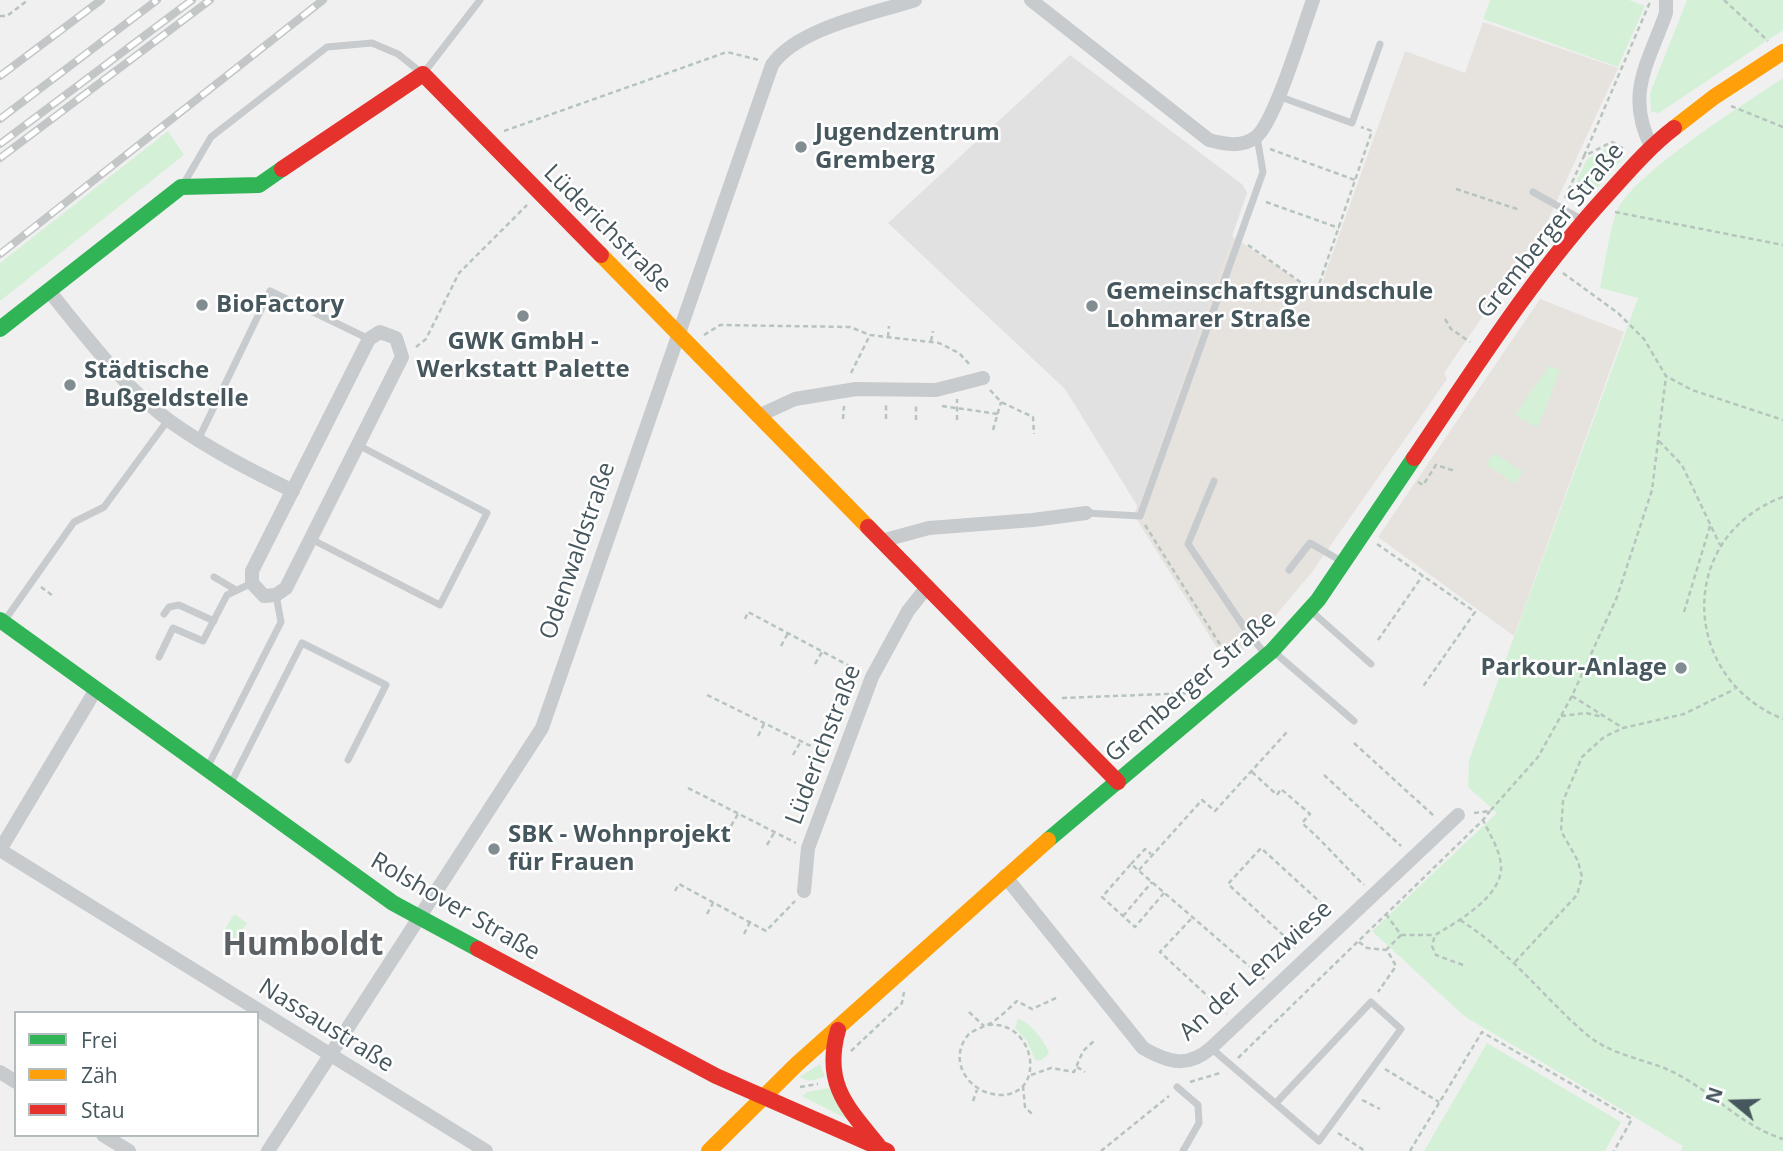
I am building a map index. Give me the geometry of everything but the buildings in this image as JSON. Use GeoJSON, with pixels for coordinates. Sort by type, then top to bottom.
{"type":"FeatureCollection","features":[{"type":"Feature","properties":{"kind":"street","name":"Odenwaldstraße"},"geometry":{"type":"LineString","coordinates":[[268,1151],[542,728],[677,331],[772,65],[783,51],[804,37],[915,0]]}},
{"type":"Feature","properties":{"kind":"street"},"geometry":{"type":"LineString","coordinates":[[1031,0],[1209,140],[1225,144],[1259,141],[1313,0]]}},
{"type":"Feature","properties":{"kind":"street"},"geometry":{"type":"LineString","coordinates":[[1645,152],[1638,95],[1666,13],[1661,0]]}},
{"type":"Feature","properties":{"kind":"street","name":"Gremberger Straße"},"geometry":{"type":"LineString","coordinates":[[709,1151],[763,1096],[1005,876],[1270,653],[1310,609],[1485,352],[1583,221],[1645,152],[1714,97],[1781,54]]}},
{"type":"Feature","properties":{"kind":"street","name":"Lüderichstraße"},"geometry":{"type":"LineString","coordinates":[[423,74],[1118,782]]}},
{"type":"Feature","properties":{"kind":"street"},"geometry":{"type":"LineString","coordinates":[[0,329],[181,187],[214,184],[259,185],[423,74]]}},
{"type":"Feature","properties":{"kind":"street"},"geometry":{"type":"LineString","coordinates":[[49,291],[111,366],[168,420],[226,459],[293,491]]}},
{"type":"Feature","properties":{"kind":"street"},"geometry":{"type":"LineString","coordinates":[[380,332],[392,334],[400,343],[402,357],[286,588],[276,596],[259,593],[252,583],[252,571],[369,339],[380,332]]}},
{"type":"Feature","properties":{"kind":"street"},"geometry":{"type":"LineString","coordinates":[[758,416],[795,398],[846,390],[936,390],[983,378]]}},
{"type":"Feature","properties":{"kind":"street"},"geometry":{"type":"LineString","coordinates":[[881,541],[929,528],[1086,513]]}},
{"type":"Feature","properties":{"kind":"street","name":"Lüderichstraße"},"geometry":{"type":"LineString","coordinates":[[804,891],[808,848],[872,677],[908,611],[927,587]]}},
{"type":"Feature","properties":{"kind":"street","name":"Rolshover Straße"},"geometry":{"type":"LineString","coordinates":[[2,621],[95,691],[393,903],[716,1076],[884,1150]]}},
{"type":"Feature","properties":{"kind":"street"},"geometry":{"type":"LineString","coordinates":[[0,850],[95,691]]}},
{"type":"Feature","properties":{"kind":"street","name":"An der Lenzwiese"},"geometry":{"type":"LineString","coordinates":[[1005,876],[1143,1048],[1164,1060],[1185,1063],[1199,1058],[1212,1048],[1458,815]]}},
{"type":"Feature","properties":{"kind":"street","name":"Nassaustraße"},"geometry":{"type":"LineString","coordinates":[[0,850],[486,1151]]}},
{"type":"Feature","properties":{"kind":"street"},"geometry":{"type":"LineString","coordinates":[[839,1027],[830,1059],[841,1096],[884,1150]]}},
{"type":"Feature","properties":{"kind":"street"},"geometry":{"type":"LineString","coordinates":[[106,1137],[129,1151]]}},
{"type":"Feature","properties":{"kind":"lane"},"geometry":{"type":"LineString","coordinates":[[181,187],[211,137],[327,47],[372,43],[398,54],[423,74],[480,0]]}},
{"type":"Feature","properties":{"kind":"lane"},"geometry":{"type":"LineString","coordinates":[[1278,96],[1352,124],[1380,44]]}},
{"type":"Feature","properties":{"kind":"lane"},"geometry":{"type":"LineString","coordinates":[[1086,513],[1140,516],[1263,172],[1259,141]]}},
{"type":"Feature","properties":{"kind":"lane"},"geometry":{"type":"LineString","coordinates":[[1533,192],[1583,221]]}},
{"type":"Feature","properties":{"kind":"lane"},"geometry":{"type":"LineString","coordinates":[[198,440],[270,290],[369,339]]}},
{"type":"Feature","properties":{"kind":"lane"},"geometry":{"type":"LineString","coordinates":[[2,621],[74,522],[104,507],[168,420]]}},
{"type":"Feature","properties":{"kind":"lane"},"geometry":{"type":"LineString","coordinates":[[311,539],[440,605],[487,513],[358,445]]}},
{"type":"Feature","properties":{"kind":"lane"},"geometry":{"type":"LineString","coordinates":[[1214,481],[1188,544],[1246,630],[1270,653],[1354,721]]}},
{"type":"Feature","properties":{"kind":"lane"},"geometry":{"type":"LineString","coordinates":[[1289,570],[1310,543],[1343,562]]}},
{"type":"Feature","properties":{"kind":"lane"},"geometry":{"type":"LineString","coordinates":[[214,577],[236,590]]}},
{"type":"Feature","properties":{"kind":"lane"},"geometry":{"type":"LineString","coordinates":[[159,657],[173,628],[203,641],[228,596],[252,583]]}},
{"type":"Feature","properties":{"kind":"lane"},"geometry":{"type":"LineString","coordinates":[[205,769],[214,758],[281,622],[276,596]]}},
{"type":"Feature","properties":{"kind":"lane"},"geometry":{"type":"LineString","coordinates":[[164,614],[169,607],[179,605],[214,621]]}},
{"type":"Feature","properties":{"kind":"lane"},"geometry":{"type":"LineString","coordinates":[[1310,609],[1371,664]]}},
{"type":"Feature","properties":{"kind":"lane"},"geometry":{"type":"LineString","coordinates":[[230,787],[302,643],[387,685],[348,760]]}},
{"type":"Feature","properties":{"kind":"lane"},"geometry":{"type":"LineString","coordinates":[[1212,1048],[1320,1141],[1401,1029],[1371,1002],[1276,1103]]}},
{"type":"Feature","properties":{"kind":"lane"},"geometry":{"type":"LineString","coordinates":[[1177,1087],[1198,1105],[1199,1123],[1182,1151]]}},
{"type":"Feature","properties":{"kind":"path"},"geometry":{"type":"LineString","coordinates":[[0,16],[7,16],[28,0]]}},
{"type":"Feature","properties":{"kind":"path"},"geometry":{"type":"LineString","coordinates":[[1561,208],[1661,0]]}},
{"type":"Feature","properties":{"kind":"path"},"geometry":{"type":"LineString","coordinates":[[1724,0],[1781,54]]}},
{"type":"Feature","properties":{"kind":"path"},"geometry":{"type":"LineString","coordinates":[[486,139],[557,110],[727,52],[772,65]]}},
{"type":"Feature","properties":{"kind":"path"},"geometry":{"type":"LineString","coordinates":[[1714,97],[1746,115],[1783,127]]}},
{"type":"Feature","properties":{"kind":"path"},"geometry":{"type":"LineString","coordinates":[[1239,239],[1316,293],[1372,131],[1352,124]]}},
{"type":"Feature","properties":{"kind":"path"},"geometry":{"type":"LineString","coordinates":[[1259,141],[1356,180]]}},
{"type":"Feature","properties":{"kind":"path"},"geometry":{"type":"LineString","coordinates":[[1584,156],[1612,142],[1645,152]]}},
{"type":"Feature","properties":{"kind":"path"},"geometry":{"type":"LineString","coordinates":[[1456,189],[1520,210]]}},
{"type":"Feature","properties":{"kind":"path"},"geometry":{"type":"LineString","coordinates":[[402,357],[425,340],[460,273],[539,193]]}},
{"type":"Feature","properties":{"kind":"path"},"geometry":{"type":"LineString","coordinates":[[1254,198],[1339,228]]}},
{"type":"Feature","properties":{"kind":"path"},"geometry":{"type":"LineString","coordinates":[[1595,207],[1783,245]]}},
{"type":"Feature","properties":{"kind":"path"},"geometry":{"type":"LineString","coordinates":[[1549,263],[1618,313],[1636,330],[1666,376],[1692,390],[1783,420]]}},
{"type":"Feature","properties":{"kind":"path"},"geometry":{"type":"LineString","coordinates":[[1445,320],[1451,329],[1485,352]]}},
{"type":"Feature","properties":{"kind":"path"},"geometry":{"type":"LineString","coordinates":[[691,346],[713,327],[720,325],[850,327],[870,335],[931,341],[960,353],[1001,402],[1032,417],[1034,434]]}},
{"type":"Feature","properties":{"kind":"path"},"geometry":{"type":"LineString","coordinates":[[888,337],[889,326]]}},
{"type":"Feature","properties":{"kind":"path"},"geometry":{"type":"LineString","coordinates":[[931,341],[933,331]]}},
{"type":"Feature","properties":{"kind":"path"},"geometry":{"type":"LineString","coordinates":[[846,390],[870,335]]}},
{"type":"Feature","properties":{"kind":"path"},"geometry":{"type":"LineString","coordinates":[[1101,1151],[1152,1112],[1177,1087],[1214,1076],[1230,1066],[1483,820],[1538,757],[1572,696],[1617,597],[1652,490],[1666,376]]}},
{"type":"Feature","properties":{"kind":"path"},"geometry":{"type":"LineString","coordinates":[[957,420],[958,384]]}},
{"type":"Feature","properties":{"kind":"path"},"geometry":{"type":"LineString","coordinates":[[993,430],[1001,402]]}},
{"type":"Feature","properties":{"kind":"path"},"geometry":{"type":"LineString","coordinates":[[1658,440],[1682,465],[1720,545]]}},
{"type":"Feature","properties":{"kind":"path"},"geometry":{"type":"LineString","coordinates":[[1404,472],[1423,485],[1436,465],[1455,471]]}},
{"type":"Feature","properties":{"kind":"path"},"geometry":{"type":"LineString","coordinates":[[1783,497],[1744,518],[1720,545],[1706,579],[1704,605],[1707,632],[1718,667],[1735,689],[1760,710],[1783,719]]}},
{"type":"Feature","properties":{"kind":"path"},"geometry":{"type":"LineString","coordinates":[[1140,516],[1241,678]]}},
{"type":"Feature","properties":{"kind":"path"},"geometry":{"type":"LineString","coordinates":[[1684,612],[1711,523]]}},
{"type":"Feature","properties":{"kind":"path"},"geometry":{"type":"LineString","coordinates":[[1363,534],[1475,612],[1422,688]]}},
{"type":"Feature","properties":{"kind":"path"},"geometry":{"type":"LineString","coordinates":[[1378,640],[1423,575]]}},
{"type":"Feature","properties":{"kind":"path"},"geometry":{"type":"LineString","coordinates":[[745,620],[748,612],[872,677]]}},
{"type":"Feature","properties":{"kind":"path"},"geometry":{"type":"LineString","coordinates":[[781,646],[788,633]]}},
{"type":"Feature","properties":{"kind":"path"},"geometry":{"type":"LineString","coordinates":[[815,664],[822,651]]}},
{"type":"Feature","properties":{"kind":"path"},"geometry":{"type":"LineString","coordinates":[[1515,961],[1577,895],[1582,877],[1578,861],[1561,831],[1563,802],[1582,757],[1604,737],[1623,727],[1684,714],[1735,689]]}},
{"type":"Feature","properties":{"kind":"path"},"geometry":{"type":"LineString","coordinates":[[1037,699],[1197,693]]}},
{"type":"Feature","properties":{"kind":"path"},"geometry":{"type":"LineString","coordinates":[[707,695],[841,759]]}},
{"type":"Feature","properties":{"kind":"path"},"geometry":{"type":"LineString","coordinates":[[1572,696],[1623,727]]}},
{"type":"Feature","properties":{"kind":"path"},"geometry":{"type":"LineString","coordinates":[[722,711],[726,704]]}},
{"type":"Feature","properties":{"kind":"path"},"geometry":{"type":"LineString","coordinates":[[1561,716],[1586,713],[1608,718]]}},
{"type":"Feature","properties":{"kind":"path"},"geometry":{"type":"LineString","coordinates":[[758,736],[764,723]]}},
{"type":"Feature","properties":{"kind":"path"},"geometry":{"type":"LineString","coordinates":[[1139,870],[1202,800],[1215,811],[1287,732]]}},
{"type":"Feature","properties":{"kind":"path"},"geometry":{"type":"LineString","coordinates":[[793,755],[801,741]]}},
{"type":"Feature","properties":{"kind":"path"},"geometry":{"type":"LineString","coordinates":[[1354,743],[1445,827]]}},
{"type":"Feature","properties":{"kind":"path"},"geometry":{"type":"LineString","coordinates":[[1252,772],[1277,795],[1281,789],[1310,814],[1302,823],[1374,894]]}},
{"type":"Feature","properties":{"kind":"path"},"geometry":{"type":"LineString","coordinates":[[1324,775],[1413,857]]}},
{"type":"Feature","properties":{"kind":"path"},"geometry":{"type":"LineString","coordinates":[[688,788],[808,848]]}},
{"type":"Feature","properties":{"kind":"path"},"geometry":{"type":"LineString","coordinates":[[700,802],[703,796]]}},
{"type":"Feature","properties":{"kind":"path"},"geometry":{"type":"LineString","coordinates":[[1458,815],[1490,811]]}},
{"type":"Feature","properties":{"kind":"path"},"geometry":{"type":"LineString","coordinates":[[731,826],[738,813]]}},
{"type":"Feature","properties":{"kind":"path"},"geometry":{"type":"LineString","coordinates":[[1387,950],[1401,935],[1436,935],[1460,920],[1495,886],[1502,869],[1497,848],[1483,820]]}},
{"type":"Feature","properties":{"kind":"path"},"geometry":{"type":"LineString","coordinates":[[767,845],[774,832]]}},
{"type":"Feature","properties":{"kind":"path"},"geometry":{"type":"LineString","coordinates":[[1152,855],[1144,849],[1102,897],[1135,927],[1164,893]]}},
{"type":"Feature","properties":{"kind":"path"},"geometry":{"type":"LineString","coordinates":[[1307,957],[1228,884],[1261,849],[1343,923]]}},
{"type":"Feature","properties":{"kind":"path"},"geometry":{"type":"LineString","coordinates":[[1131,864],[1274,989]]}},
{"type":"Feature","properties":{"kind":"path"},"geometry":{"type":"LineString","coordinates":[[1123,916],[1152,882]]}},
{"type":"Feature","properties":{"kind":"path"},"geometry":{"type":"LineString","coordinates":[[675,891],[679,884],[766,931],[804,891]]}},
{"type":"Feature","properties":{"kind":"path"},"geometry":{"type":"LineString","coordinates":[[707,914],[713,903]]}},
{"type":"Feature","properties":{"kind":"path"},"geometry":{"type":"LineString","coordinates":[[1386,914],[1401,935]]}},
{"type":"Feature","properties":{"kind":"path"},"geometry":{"type":"LineString","coordinates":[[1191,919],[1160,952],[1237,1023]]}},
{"type":"Feature","properties":{"kind":"path"},"geometry":{"type":"LineString","coordinates":[[1460,920],[1491,940],[1515,961],[1589,1037],[1619,1053],[1665,1069],[1697,1085],[1765,1133],[1783,1139]]}},
{"type":"Feature","properties":{"kind":"path"},"geometry":{"type":"LineString","coordinates":[[744,934],[750,922]]}},
{"type":"Feature","properties":{"kind":"path"},"geometry":{"type":"LineString","coordinates":[[1436,935],[1432,946],[1436,956],[1463,965]]}},
{"type":"Feature","properties":{"kind":"path"},"geometry":{"type":"LineString","coordinates":[[1359,942],[1367,948],[1387,950]]}},
{"type":"Feature","properties":{"kind":"path"},"geometry":{"type":"LineString","coordinates":[[1371,1002],[1396,966],[1387,950]]}},
{"type":"Feature","properties":{"kind":"path"},"geometry":{"type":"LineString","coordinates":[[830,1059],[845,1057],[902,1003],[904,990]]}},
{"type":"Feature","properties":{"kind":"path"},"geometry":{"type":"LineString","coordinates":[[968,1012],[986,1025],[1007,1027],[1026,1044],[1032,1059],[1029,1075],[1024,1083],[1006,1096],[990,1095],[977,1090],[966,1080],[960,1064],[961,1050],[968,1035],[986,1025],[1017,1001],[1032,1009],[1056,998]]}},
{"type":"Feature","properties":{"kind":"path"},"geometry":{"type":"LineString","coordinates":[[1410,1151],[1482,1032],[1632,1119],[1614,1151]]}},
{"type":"Feature","properties":{"kind":"path"},"geometry":{"type":"LineString","coordinates":[[1029,1075],[1051,1068],[1074,1072],[1083,1051],[1095,1040]]}},
{"type":"Feature","properties":{"kind":"path"},"geometry":{"type":"LineString","coordinates":[[1376,1064],[1439,1102]]}},
{"type":"Feature","properties":{"kind":"path"},"geometry":{"type":"LineString","coordinates":[[1077,1067],[1085,1072]]}},
{"type":"Feature","properties":{"kind":"path"},"geometry":{"type":"LineString","coordinates":[[1024,1083],[1025,1107],[1034,1116]]}},
{"type":"Feature","properties":{"kind":"path"},"geometry":{"type":"LineString","coordinates":[[973,1101],[977,1090]]}},
{"type":"Feature","properties":{"kind":"path"},"geometry":{"type":"LineString","coordinates":[[1353,1095],[1380,1109]]}},
{"type":"Feature","properties":{"kind":"path"},"geometry":{"type":"LineString","coordinates":[[1329,1128],[1365,1151]]}},
{"type":"Feature","properties":{"kind":"shaded area"},"geometry":{"type":"Polygon","coordinates":[[[1483,22],[1618,68],[1547,222],[1444,373],[1447,379],[1312,572],[1259,635],[1227,664],[1134,515],[1229,234],[1318,294],[1405,51],[1465,73],[1483,22]]]}},
{"type":"Feature","properties":{"kind":"shaded area","name":"Gemeinschaftsgrundschule Lohmarer Straße"},"geometry":{"type":"Polygon","coordinates":[[[1070,55],[1243,185],[1247,193],[1138,507],[1065,389],[888,223],[1070,55]]]}},
{"type":"Feature","properties":{"kind":"shaded area"},"geometry":{"type":"Polygon","coordinates":[[[1540,299],[1624,332],[1514,636],[1378,537],[1540,299]]]}},
{"type":"Feature","properties":{"kind":"green space"},"geometry":{"type":"Polygon","coordinates":[[[1490,0],[1629,0],[1645,6],[1618,67],[1483,19],[1490,0]]]}},
{"type":"Feature","properties":{"kind":"green space"},"geometry":{"type":"Polygon","coordinates":[[[1687,0],[1783,0],[1783,30],[1659,113],[1651,112],[1650,93],[1687,0]]]}},
{"type":"Feature","properties":{"kind":"green space"},"geometry":{"type":"Polygon","coordinates":[[[1783,78],[1783,1151],[1681,1151],[1683,1146],[1464,1016],[1372,931],[1497,813],[1468,787],[1469,760],[1638,298],[1600,288],[1616,213],[1626,197],[1665,160],[1783,78]]]}},
{"type":"Feature","properties":{"kind":"green space"},"geometry":{"type":"Polygon","coordinates":[[[168,131],[184,155],[0,301],[0,263],[168,131]]]}},
{"type":"Feature","properties":{"kind":"green space"},"geometry":{"type":"Polygon","coordinates":[[[1609,147],[1625,156],[1591,195],[1585,199],[1569,198],[1587,159],[1609,147]]]}},
{"type":"Feature","properties":{"kind":"green space"},"geometry":{"type":"Polygon","coordinates":[[[1549,366],[1560,370],[1538,428],[1515,415],[1549,366]]]}},
{"type":"Feature","properties":{"kind":"green space"},"geometry":{"type":"Polygon","coordinates":[[[1494,453],[1523,472],[1515,484],[1486,464],[1494,453]]]}},
{"type":"Feature","properties":{"kind":"green space"},"geometry":{"type":"Polygon","coordinates":[[[234,914],[247,923],[235,942],[223,933],[234,914]]]}},
{"type":"Feature","properties":{"kind":"green space"},"geometry":{"type":"Polygon","coordinates":[[[1018,1019],[1032,1028],[1045,1044],[1049,1054],[1040,1061],[1035,1060],[1027,1041],[1015,1028],[1018,1019]]]}},
{"type":"Feature","properties":{"kind":"green space"},"geometry":{"type":"Polygon","coordinates":[[[1487,1043],[1621,1122],[1605,1151],[1424,1151],[1487,1043]]]}},
{"type":"Feature","properties":{"kind":"green space"},"geometry":{"type":"Polygon","coordinates":[[[820,1064],[825,1077],[809,1081],[799,1077],[820,1064]]]}},
{"type":"Feature","properties":{"kind":"green space"},"geometry":{"type":"Polygon","coordinates":[[[829,1088],[847,1119],[802,1096],[807,1092],[829,1088]]]}},
{"type":"Feature","properties":{"kind":"railway"},"geometry":{"type":"LineString","coordinates":[[0,76],[101,0]]}},
{"type":"Feature","properties":{"kind":"railway"},"geometry":{"type":"LineString","coordinates":[[0,119],[157,0]]}},
{"type":"Feature","properties":{"kind":"railway"},"geometry":{"type":"LineString","coordinates":[[0,144],[192,0]]}},
{"type":"Feature","properties":{"kind":"railway"},"geometry":{"type":"LineString","coordinates":[[0,158],[210,0]]}},
{"type":"Feature","properties":{"kind":"railway"},"geometry":{"type":"LineString","coordinates":[[0,254],[323,0]]}},
{"type":"Feature","properties":{"kind":"traffic: fast"},"geometry":{"type":"LineString","coordinates":[[0,329],[181,187],[259,185],[282,169]]}},
{"type":"Feature","properties":{"kind":"traffic: fast"},"geometry":{"type":"LineString","coordinates":[[1048,840],[1272,651],[1318,600],[1414,458]]}},
{"type":"Feature","properties":{"kind":"traffic: fast"},"geometry":{"type":"LineString","coordinates":[[0,620],[393,903],[478,949]]}},
{"type":"Feature","properties":{"kind":"traffic: slow"},"geometry":{"type":"LineString","coordinates":[[1674,128],[1714,97],[1783,52]]}},
{"type":"Feature","properties":{"kind":"traffic: slow"},"geometry":{"type":"LineString","coordinates":[[601,255],[868,527]]}},
{"type":"Feature","properties":{"kind":"traffic: slow"},"geometry":{"type":"LineString","coordinates":[[709,1151],[797,1064],[1048,840]]}},
{"type":"Feature","properties":{"kind":"traffic: jam"},"geometry":{"type":"LineString","coordinates":[[282,169],[423,74],[601,255]]}},
{"type":"Feature","properties":{"kind":"traffic: jam"},"geometry":{"type":"LineString","coordinates":[[1414,458],[1554,258],[1630,169],[1674,128]]}},
{"type":"Feature","properties":{"kind":"traffic: jam"},"geometry":{"type":"LineString","coordinates":[[868,527],[1118,782]]}},
{"type":"Feature","properties":{"kind":"traffic: jam"},"geometry":{"type":"LineString","coordinates":[[478,949],[716,1076],[887,1151]]}},
{"type":"Feature","properties":{"kind":"traffic: jam"},"geometry":{"type":"LineString","coordinates":[[838,1030],[833,1065],[840,1093],[878,1145]]}},
{"type":"Feature","properties":{"kind":"place","name":"Jugendzentrum Gremberg"},"geometry":{"type":"Point","coordinates":[801,147]}},
{"type":"Feature","properties":{"kind":"place","name":"BioFactory"},"geometry":{"type":"Point","coordinates":[202,305]}},
{"type":"Feature","properties":{"kind":"place","name":"Gemeinschaftsgrundschule Lohmarer Straße"},"geometry":{"type":"Point","coordinates":[1092,306]}},
{"type":"Feature","properties":{"kind":"place","name":"GWK GmbH - Werkstatt Palette"},"geometry":{"type":"Point","coordinates":[523,316]}},
{"type":"Feature","properties":{"kind":"place","name":"Städtische Bußgeldstelle"},"geometry":{"type":"Point","coordinates":[70,385]}},
{"type":"Feature","properties":{"kind":"place","name":"Parkour-Anlage"},"geometry":{"type":"Point","coordinates":[1681,668]}},
{"type":"Feature","properties":{"kind":"place","name":"SBK - Wohnprojekt für Frauen"},"geometry":{"type":"Point","coordinates":[494,849]}},
{"type":"Feature","properties":{"kind":"district","name":"Humboldt"},"geometry":{"type":"Point","coordinates":[303,946]}}]}
